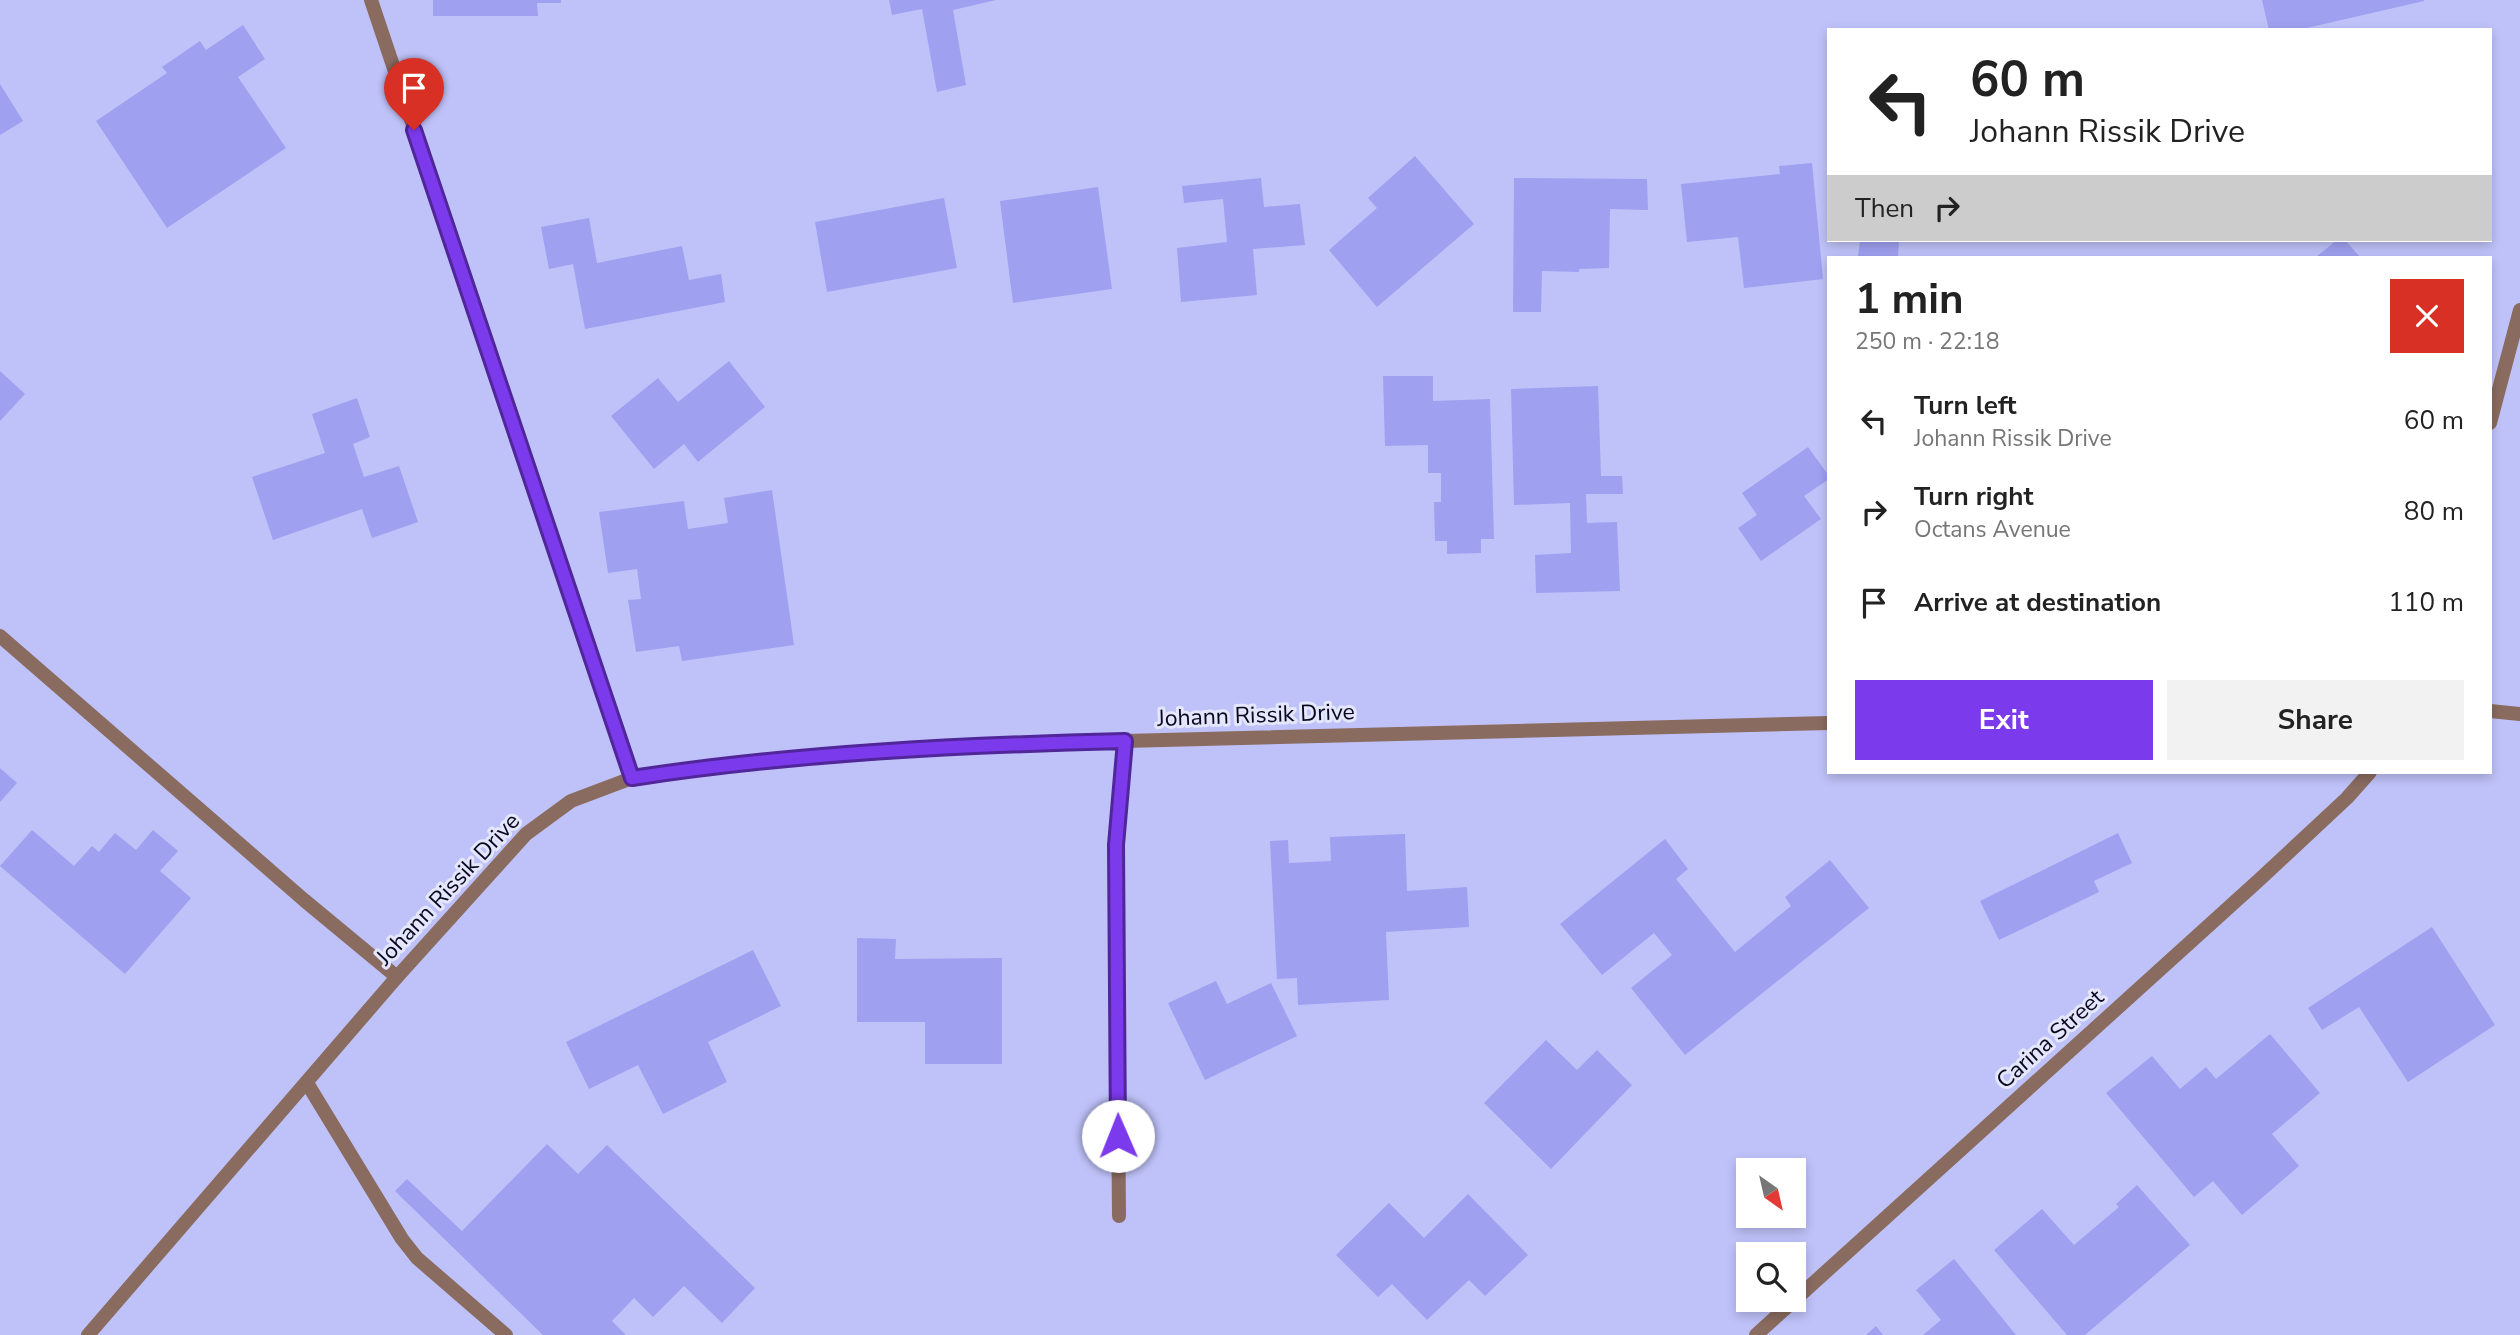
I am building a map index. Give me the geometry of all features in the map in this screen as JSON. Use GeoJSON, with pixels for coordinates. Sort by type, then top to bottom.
{"type":"FeatureCollection","features":[{"type":"Feature","properties":{"kind":"street"},"geometry":{"type":"LineString","coordinates":[[371,0],[632,778]]}},
{"type":"Feature","properties":{"kind":"street"},"geometry":{"type":"LineString","coordinates":[[2492,416],[2520,310]]}},
{"type":"Feature","properties":{"kind":"street"},"geometry":{"type":"LineString","coordinates":[[0,636],[304,900],[397,977]]}},
{"type":"Feature","properties":{"kind":"street"},"geometry":{"type":"LineString","coordinates":[[2492,711],[2520,714]]}},
{"type":"Feature","properties":{"kind":"street","name":"Johann Rissik Drive"},"geometry":{"type":"LineString","coordinates":[[88,1335],[397,977],[526,834],[571,802],[632,778],[742,763],[1002,744],[1827,723]]}},
{"type":"Feature","properties":{"kind":"street"},"geometry":{"type":"LineString","coordinates":[[1119,1216],[1116,845],[1125,741]]}},
{"type":"Feature","properties":{"kind":"street","name":"Carina Street"},"geometry":{"type":"LineString","coordinates":[[1756,1335],[2299,844],[2347,799],[2368,774]]}},
{"type":"Feature","properties":{"kind":"street"},"geometry":{"type":"LineString","coordinates":[[307,1083],[402,1239],[417,1258],[506,1335]]}},
{"type":"Feature","properties":{"kind":"building"},"geometry":{"type":"Polygon","coordinates":[[[433,0],[561,0],[561,3],[537,3],[538,16],[433,16],[433,0]]]}},
{"type":"Feature","properties":{"kind":"building"},"geometry":{"type":"Polygon","coordinates":[[[889,0],[996,0],[953,10],[966,85],[937,92],[922,9],[892,15],[889,0]]]}},
{"type":"Feature","properties":{"kind":"building"},"geometry":{"type":"Polygon","coordinates":[[[2262,0],[2424,0],[2307,28],[2269,28],[2262,0]]]}},
{"type":"Feature","properties":{"kind":"building"},"geometry":{"type":"Polygon","coordinates":[[[243,25],[265,59],[238,77],[286,148],[167,228],[96,121],[167,73],[162,67],[200,41],[206,50],[243,25]]]}},
{"type":"Feature","properties":{"kind":"building"},"geometry":{"type":"Polygon","coordinates":[[[0,84],[23,121],[0,135],[0,84]]]}},
{"type":"Feature","properties":{"kind":"building"},"geometry":{"type":"Polygon","coordinates":[[[1415,156],[1474,224],[1377,307],[1329,250],[1377,208],[1368,198],[1415,156]]]}},
{"type":"Feature","properties":{"kind":"building"},"geometry":{"type":"Polygon","coordinates":[[[1812,163],[1823,279],[1744,288],[1738,237],[1687,242],[1681,184],[1780,174],[1779,166],[1812,163]]]}},
{"type":"Feature","properties":{"kind":"building"},"geometry":{"type":"Polygon","coordinates":[[[1261,178],[1264,207],[1300,204],[1305,245],[1253,249],[1257,295],[1181,302],[1177,248],[1227,242],[1223,199],[1184,203],[1182,186],[1261,178]]]}},
{"type":"Feature","properties":{"kind":"building"},"geometry":{"type":"Polygon","coordinates":[[[1514,178],[1647,179],[1648,210],[1610,209],[1609,268],[1579,269],[1579,272],[1542,271],[1541,312],[1513,312],[1514,178]]]}},
{"type":"Feature","properties":{"kind":"building"},"geometry":{"type":"Polygon","coordinates":[[[1098,187],[1112,289],[1013,303],[1000,201],[1098,187]]]}},
{"type":"Feature","properties":{"kind":"building"},"geometry":{"type":"Polygon","coordinates":[[[944,198],[957,268],[827,292],[815,222],[944,198]]]}},
{"type":"Feature","properties":{"kind":"building"},"geometry":{"type":"Polygon","coordinates":[[[589,218],[597,263],[682,246],[689,280],[721,274],[725,302],[585,329],[573,264],[549,269],[541,227],[589,218]]]}},
{"type":"Feature","properties":{"kind":"building"},"geometry":{"type":"Polygon","coordinates":[[[1860,242],[1899,242],[1898,256],[1858,256],[1860,242]]]}},
{"type":"Feature","properties":{"kind":"building"},"geometry":{"type":"Polygon","coordinates":[[[2335,242],[2347,242],[2359,256],[2317,256],[2335,242]]]}},
{"type":"Feature","properties":{"kind":"building"},"geometry":{"type":"Polygon","coordinates":[[[729,361],[765,407],[698,462],[684,444],[654,469],[611,416],[658,378],[678,402],[729,361]]]}},
{"type":"Feature","properties":{"kind":"building"},"geometry":{"type":"Polygon","coordinates":[[[0,371],[25,394],[0,421],[0,371]]]}},
{"type":"Feature","properties":{"kind":"building"},"geometry":{"type":"Polygon","coordinates":[[[1383,376],[1433,376],[1433,401],[1490,399],[1494,539],[1481,539],[1481,553],[1447,554],[1447,541],[1435,541],[1434,502],[1441,502],[1441,473],[1428,473],[1428,445],[1385,446],[1383,376]]]}},
{"type":"Feature","properties":{"kind":"building"},"geometry":{"type":"Polygon","coordinates":[[[1598,386],[1601,476],[1622,476],[1623,494],[1586,494],[1587,523],[1617,522],[1620,591],[1536,593],[1535,555],[1571,553],[1570,503],[1514,505],[1511,389],[1598,386]]]}},
{"type":"Feature","properties":{"kind":"building"},"geometry":{"type":"Polygon","coordinates":[[[357,398],[370,437],[353,444],[364,477],[399,466],[418,522],[372,538],[362,509],[273,540],[252,477],[325,453],[312,414],[357,398]]]}},
{"type":"Feature","properties":{"kind":"building"},"geometry":{"type":"Polygon","coordinates":[[[1808,447],[1827,473],[1827,480],[1804,496],[1821,519],[1761,561],[1738,528],[1757,515],[1742,493],[1808,447]]]}},
{"type":"Feature","properties":{"kind":"building"},"geometry":{"type":"Polygon","coordinates":[[[772,490],[794,645],[682,661],[679,646],[636,652],[628,600],[641,599],[637,569],[608,573],[599,512],[684,501],[688,529],[728,523],[724,498],[772,490]]]}},
{"type":"Feature","properties":{"kind":"building"},"geometry":{"type":"Polygon","coordinates":[[[0,768],[17,783],[0,802],[0,768]]]}},
{"type":"Feature","properties":{"kind":"building"},"geometry":{"type":"Polygon","coordinates":[[[32,830],[74,866],[92,846],[99,852],[115,833],[136,850],[153,830],[178,851],[160,871],[191,898],[125,974],[0,866],[32,830]]]}},
{"type":"Feature","properties":{"kind":"building"},"geometry":{"type":"Polygon","coordinates":[[[2118,833],[2132,863],[2094,881],[2099,892],[1999,940],[1980,901],[2118,833]]]}},
{"type":"Feature","properties":{"kind":"building"},"geometry":{"type":"Polygon","coordinates":[[[1405,834],[1407,891],[1467,887],[1469,927],[1386,932],[1389,1000],[1298,1005],[1297,978],[1277,979],[1270,841],[1288,840],[1289,863],[1331,861],[1330,837],[1405,834]]]}},
{"type":"Feature","properties":{"kind":"building"},"geometry":{"type":"Polygon","coordinates":[[[1665,839],[1688,869],[1676,879],[1735,952],[1791,906],[1785,897],[1830,860],[1869,908],[1685,1055],[1631,988],[1672,955],[1654,933],[1602,975],[1560,924],[1665,839]]]}},
{"type":"Feature","properties":{"kind":"building"},"geometry":{"type":"Polygon","coordinates":[[[2432,927],[2495,1025],[2408,1082],[2359,1007],[2322,1030],[2308,1008],[2432,927]]]}},
{"type":"Feature","properties":{"kind":"building"},"geometry":{"type":"Polygon","coordinates":[[[857,938],[896,939],[895,959],[1002,958],[1002,1064],[925,1064],[925,1022],[857,1022],[857,938]]]}},
{"type":"Feature","properties":{"kind":"building"},"geometry":{"type":"Polygon","coordinates":[[[753,950],[781,1006],[708,1042],[727,1082],[663,1114],[638,1065],[589,1089],[566,1042],[753,950]]]}},
{"type":"Feature","properties":{"kind":"building"},"geometry":{"type":"Polygon","coordinates":[[[1216,981],[1227,1004],[1271,983],[1297,1036],[1205,1080],[1168,1003],[1216,981]]]}},
{"type":"Feature","properties":{"kind":"building"},"geometry":{"type":"Polygon","coordinates":[[[2270,1034],[2320,1093],[2272,1134],[2299,1166],[2242,1215],[2213,1181],[2194,1197],[2106,1093],[2152,1056],[2180,1089],[2206,1067],[2216,1079],[2270,1034]]]}},
{"type":"Feature","properties":{"kind":"building"},"geometry":{"type":"Polygon","coordinates":[[[1546,1040],[1577,1070],[1597,1050],[1632,1085],[1551,1169],[1484,1103],[1546,1040]]]}},
{"type":"Feature","properties":{"kind":"building"},"geometry":{"type":"Polygon","coordinates":[[[547,1144],[578,1174],[607,1145],[755,1288],[722,1323],[684,1286],[653,1317],[634,1298],[612,1321],[626,1335],[543,1335],[395,1191],[407,1179],[462,1231],[547,1144]]]}},
{"type":"Feature","properties":{"kind":"building"},"geometry":{"type":"Polygon","coordinates":[[[2137,1185],[2190,1245],[2085,1335],[2067,1335],[1994,1250],[2042,1209],[2074,1245],[2119,1207],[2116,1204],[2137,1185]]]}},
{"type":"Feature","properties":{"kind":"building"},"geometry":{"type":"Polygon","coordinates":[[[1468,1194],[1528,1255],[1485,1296],[1469,1280],[1427,1320],[1392,1284],[1378,1297],[1336,1255],[1389,1203],[1424,1238],[1468,1194]]]}},
{"type":"Feature","properties":{"kind":"building"},"geometry":{"type":"Polygon","coordinates":[[[1954,1259],[2016,1335],[1923,1335],[1941,1320],[1916,1290],[1954,1259]]]}},
{"type":"Feature","properties":{"kind":"building"},"geometry":{"type":"Polygon","coordinates":[[[1876,1326],[1883,1335],[1866,1335],[1876,1326]]]}},
{"type":"Feature","properties":{"kind":"route"},"geometry":{"type":"LineString","coordinates":[[414,130],[632,778],[728,764],[1002,744],[1125,741],[1116,845],[1118,1136]]}}]}
